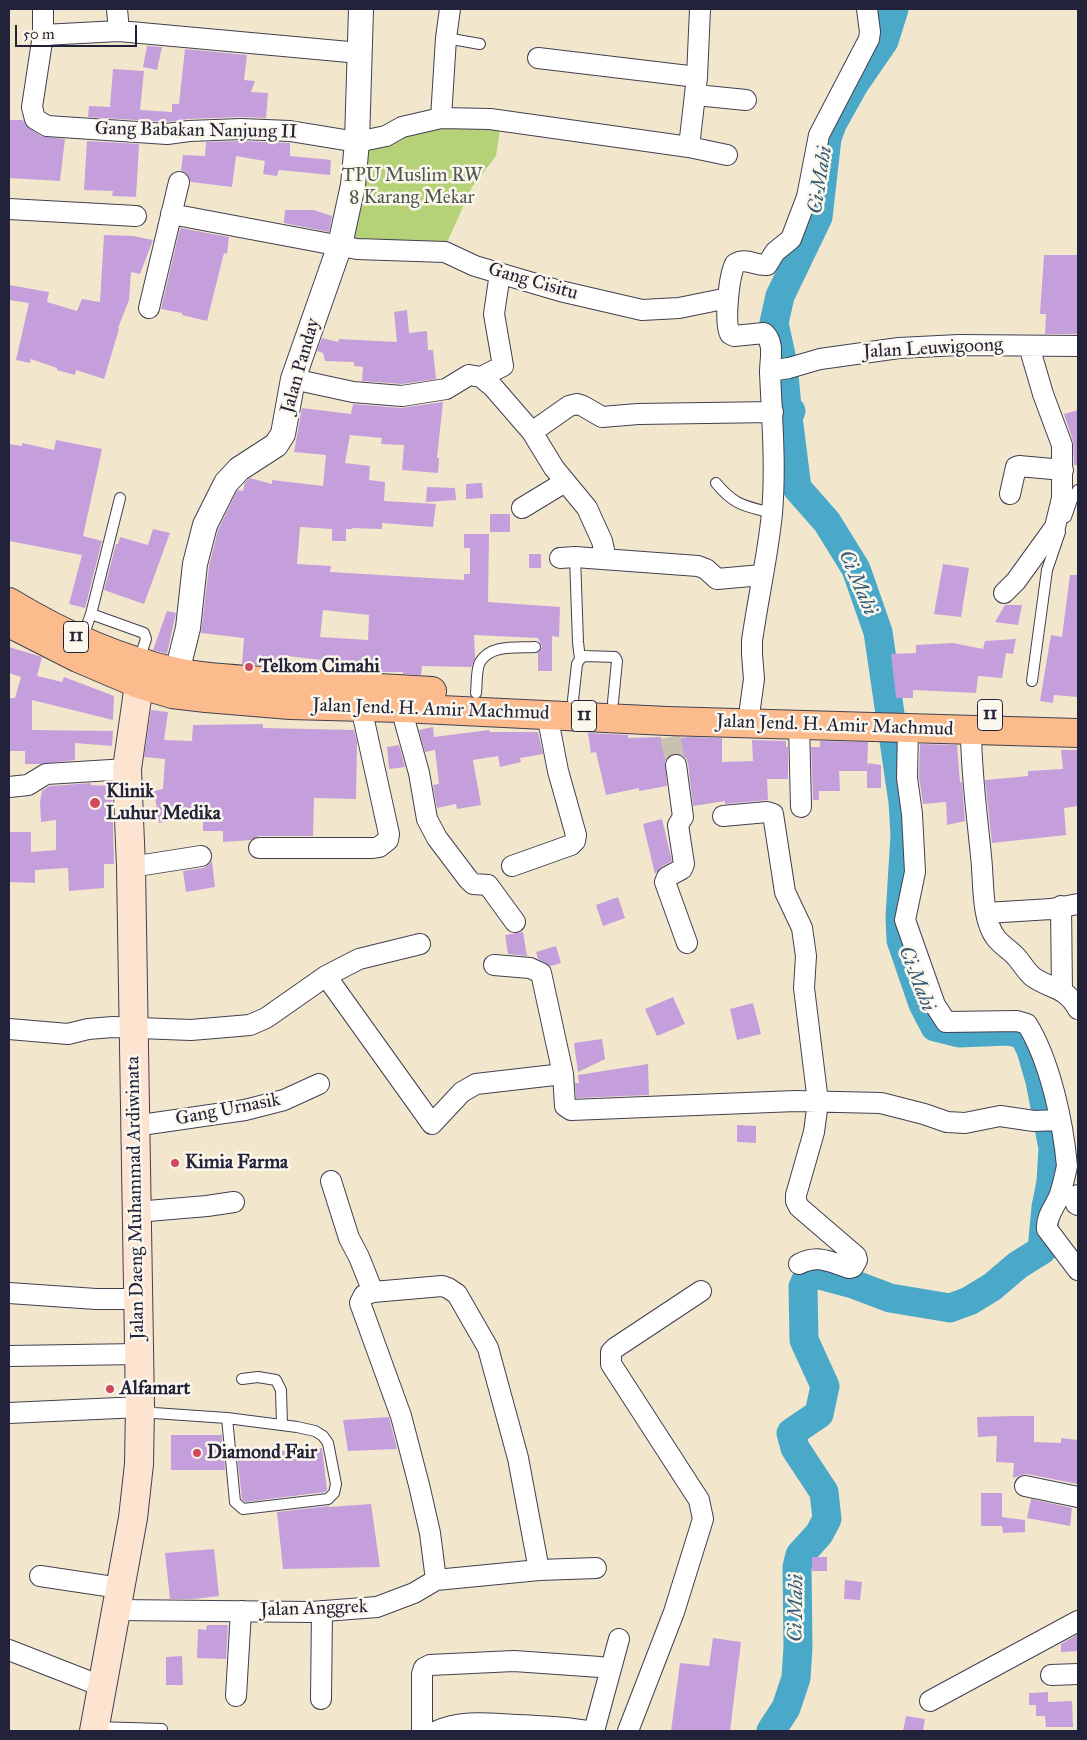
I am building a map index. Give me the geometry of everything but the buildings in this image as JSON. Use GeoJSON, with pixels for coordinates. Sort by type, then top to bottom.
{"type":"FeatureCollection","features":[{"type":"Feature","properties":{"kind":"highway","name":"Jalan Jend. H. Amir Machmud"},"geometry":{"type":"LineString","coordinates":[[9,602],[39,620],[141,670],[175,683],[290,705],[547,714],[669,729],[1078,717]]}},
{"type":"Feature","properties":{"kind":"highway","name":"Jalan Jend. H. Amir Machmud"},"geometry":{"type":"LineString","coordinates":[[9,623],[78,658],[141,670]]}},
{"type":"Feature","properties":{"kind":"highway","name":"Jalan Jend. H. Amir Machmud"},"geometry":{"type":"LineString","coordinates":[[175,683],[286,683],[573,700],[750,708],[971,730],[1078,733]]}},
{"type":"Feature","properties":{"kind":"main road","name":"Jalan Daeng Muhammad Ardiwinata"},"geometry":{"type":"LineString","coordinates":[[94,1729],[133,1518],[139,1464],[140,1407],[127,769],[141,670]]}},
{"type":"Feature","properties":{"kind":"street"},"geometry":{"type":"LineString","coordinates":[[43,9],[42,35],[119,31],[360,53]]}},
{"type":"Feature","properties":{"kind":"street"},"geometry":{"type":"LineString","coordinates":[[117,9],[119,31]]}},
{"type":"Feature","properties":{"kind":"street","name":"Jalan Panday"},"geometry":{"type":"LineString","coordinates":[[175,683],[188,628],[195,564],[205,525],[226,483],[239,469],[269,450],[282,434],[293,379],[340,245],[353,185],[357,142],[361,9]]}},
{"type":"Feature","properties":{"kind":"street"},"geometry":{"type":"LineString","coordinates":[[441,118],[446,38],[450,9]]}},
{"type":"Feature","properties":{"kind":"street"},"geometry":{"type":"LineString","coordinates":[[689,147],[696,86],[700,9]]}},
{"type":"Feature","properties":{"kind":"street"},"geometry":{"type":"LineString","coordinates":[[750,708],[754,679],[752,641],[772,513],[773,412],[779,370],[770,340],[764,333],[734,336],[729,332],[728,298],[735,264],[745,260],[762,266],[767,265],[775,252],[791,239],[807,197],[819,135],[869,40],[868,9]]}},
{"type":"Feature","properties":{"kind":"street","name":"Gang Babakan Nanjung II"},"geometry":{"type":"LineString","coordinates":[[42,35],[32,106],[35,119],[47,126],[167,134],[240,129],[290,131],[357,142]]}},
{"type":"Feature","properties":{"kind":"street"},"geometry":{"type":"LineString","coordinates":[[538,58],[696,86],[746,100]]}},
{"type":"Feature","properties":{"kind":"street"},"geometry":{"type":"LineString","coordinates":[[357,142],[386,136],[402,127],[441,118],[490,119],[689,147],[727,155]]}},
{"type":"Feature","properties":{"kind":"street"},"geometry":{"type":"LineString","coordinates":[[149,308],[179,182]]}},
{"type":"Feature","properties":{"kind":"street"},"geometry":{"type":"LineString","coordinates":[[9,209],[136,216]]}},
{"type":"Feature","properties":{"kind":"street","name":"Gang Cisitu"},"geometry":{"type":"LineString","coordinates":[[171,214],[357,249],[445,252],[475,266],[560,291],[642,310],[679,308],[728,298]]}},
{"type":"Feature","properties":{"kind":"street"},"geometry":{"type":"LineString","coordinates":[[293,379],[352,392],[402,396],[446,389],[503,366],[494,314],[500,273]]}},
{"type":"Feature","properties":{"kind":"street","name":"Jalan Leuwigoong"},"geometry":{"type":"LineString","coordinates":[[779,370],[820,359],[899,348],[959,345],[1078,346]]}},
{"type":"Feature","properties":{"kind":"street"},"geometry":{"type":"LineString","coordinates":[[1004,593],[1016,581],[1055,527],[1062,498],[1062,445],[1029,346]]}},
{"type":"Feature","properties":{"kind":"street"},"geometry":{"type":"LineString","coordinates":[[475,376],[494,387],[532,432],[565,482],[587,508],[602,541],[606,559]]}},
{"type":"Feature","properties":{"kind":"street"},"geometry":{"type":"LineString","coordinates":[[532,432],[569,406],[577,404],[602,417],[638,414],[773,412]]}},
{"type":"Feature","properties":{"kind":"street"},"geometry":{"type":"LineString","coordinates":[[1010,494],[1016,468],[1019,466],[1062,470]]}},
{"type":"Feature","properties":{"kind":"street"},"geometry":{"type":"LineString","coordinates":[[522,508],[565,482]]}},
{"type":"Feature","properties":{"kind":"street"},"geometry":{"type":"LineString","coordinates":[[568,558],[698,566],[706,569],[717,579],[762,575]]}},
{"type":"Feature","properties":{"kind":"street"},"geometry":{"type":"LineString","coordinates":[[259,848],[372,848],[380,847],[388,840],[389,834],[362,707]]}},
{"type":"Feature","properties":{"kind":"street"},"geometry":{"type":"LineString","coordinates":[[401,708],[419,773],[427,819],[437,838],[473,884],[488,885],[515,922]]}},
{"type":"Feature","properties":{"kind":"street"},"geometry":{"type":"LineString","coordinates":[[512,866],[571,845],[575,841],[576,835],[558,771],[547,714]]}},
{"type":"Feature","properties":{"kind":"street"},"geometry":{"type":"LineString","coordinates":[[891,722],[907,778],[912,814],[914,872],[905,920],[935,1005],[946,1022],[1017,1021],[1027,1024],[1034,1035],[1056,1095],[1049,1120],[1067,1166],[1065,1176],[1073,1200],[1048,1217],[1047,1229],[1078,1270]]}},
{"type":"Feature","properties":{"kind":"street"},"geometry":{"type":"LineString","coordinates":[[799,724],[801,807]]}},
{"type":"Feature","properties":{"kind":"street"},"geometry":{"type":"LineString","coordinates":[[971,730],[974,796],[982,857],[986,913],[994,936],[1018,958],[1026,970],[1034,977],[1072,998],[1078,1009]]}},
{"type":"Feature","properties":{"kind":"street"},"geometry":{"type":"LineString","coordinates":[[676,765],[683,817],[678,826],[684,864],[682,869],[667,877],[665,882],[687,943]]}},
{"type":"Feature","properties":{"kind":"street"},"geometry":{"type":"LineString","coordinates":[[9,787],[28,786],[46,774],[127,769]]}},
{"type":"Feature","properties":{"kind":"street"},"geometry":{"type":"LineString","coordinates":[[723,816],[767,812],[773,814],[785,892],[802,928],[806,956],[804,988],[818,1102],[814,1132],[796,1194],[796,1201],[799,1207],[856,1256],[858,1260],[853,1267],[849,1268],[819,1258],[812,1258],[799,1264]]}},
{"type":"Feature","properties":{"kind":"street"},"geometry":{"type":"LineString","coordinates":[[130,867],[201,856]]}},
{"type":"Feature","properties":{"kind":"street"},"geometry":{"type":"LineString","coordinates":[[986,913],[1051,909],[1070,905],[1062,991]]}},
{"type":"Feature","properties":{"kind":"street"},"geometry":{"type":"LineString","coordinates":[[9,1030],[68,1034],[88,1029],[191,1030],[250,1025],[266,1018],[326,976],[359,960],[420,944]]}},
{"type":"Feature","properties":{"kind":"street"},"geometry":{"type":"LineString","coordinates":[[494,965],[530,968],[541,974],[563,1074],[564,1102],[565,1106],[571,1110],[818,1102],[881,1103],[947,1122],[965,1123],[1000,1116],[1049,1120]]}},
{"type":"Feature","properties":{"kind":"street"},"geometry":{"type":"LineString","coordinates":[[326,976],[432,1124],[462,1092],[476,1084],[563,1074]]}},
{"type":"Feature","properties":{"kind":"street","name":"Gang Urnasik"},"geometry":{"type":"LineString","coordinates":[[134,1126],[245,1110],[284,1100],[318,1084]]}},
{"type":"Feature","properties":{"kind":"street"},"geometry":{"type":"LineString","coordinates":[[331,1181],[349,1238],[373,1292]]}},
{"type":"Feature","properties":{"kind":"street"},"geometry":{"type":"LineString","coordinates":[[136,1212],[234,1202]]}},
{"type":"Feature","properties":{"kind":"street"},"geometry":{"type":"LineString","coordinates":[[436,1580],[430,1533],[420,1485],[401,1416],[360,1303],[364,1295],[373,1292],[442,1286],[458,1294],[488,1348],[518,1458],[539,1570]]}},
{"type":"Feature","properties":{"kind":"street"},"geometry":{"type":"LineString","coordinates":[[628,1731],[674,1612],[703,1519],[699,1500],[611,1364],[611,1352],[701,1291]]}},
{"type":"Feature","properties":{"kind":"street"},"geometry":{"type":"LineString","coordinates":[[9,1293],[96,1299],[138,1299]]}},
{"type":"Feature","properties":{"kind":"street"},"geometry":{"type":"LineString","coordinates":[[9,1356],[139,1354]]}},
{"type":"Feature","properties":{"kind":"street"},"geometry":{"type":"LineString","coordinates":[[9,1413],[140,1407]]}},
{"type":"Feature","properties":{"kind":"street"},"geometry":{"type":"LineString","coordinates":[[1025,1486],[1078,1497]]}},
{"type":"Feature","properties":{"kind":"street","name":"Jalan Anggrek"},"geometry":{"type":"LineString","coordinates":[[40,1576],[118,1599],[241,1611],[322,1611],[377,1608],[414,1593],[436,1580],[539,1570],[596,1568]]}},
{"type":"Feature","properties":{"kind":"street"},"geometry":{"type":"LineString","coordinates":[[236,1696],[241,1611]]}},
{"type":"Feature","properties":{"kind":"street"},"geometry":{"type":"LineString","coordinates":[[321,1699],[322,1611]]}},
{"type":"Feature","properties":{"kind":"street"},"geometry":{"type":"LineString","coordinates":[[930,1701],[1078,1620]]}},
{"type":"Feature","properties":{"kind":"street"},"geometry":{"type":"LineString","coordinates":[[594,1731],[619,1639]]}},
{"type":"Feature","properties":{"kind":"street"},"geometry":{"type":"LineString","coordinates":[[9,1650],[101,1686]]}},
{"type":"Feature","properties":{"kind":"street"},"geometry":{"type":"LineString","coordinates":[[422,1731],[422,1674],[424,1668],[430,1665],[514,1661],[600,1667],[610,1670]]}},
{"type":"Feature","properties":{"kind":"street"},"geometry":{"type":"LineString","coordinates":[[1051,1675],[1078,1674]]}},
{"type":"Feature","properties":{"kind":"street"},"geometry":{"type":"LineString","coordinates":[[437,1731],[469,1723],[567,1727],[588,1731]]}},
{"type":"Feature","properties":{"kind":"lane"},"geometry":{"type":"LineString","coordinates":[[446,38],[480,44]]}},
{"type":"Feature","properties":{"kind":"lane"},"geometry":{"type":"LineString","coordinates":[[716,484],[727,497],[735,502],[772,513]]}},
{"type":"Feature","properties":{"kind":"lane"},"geometry":{"type":"LineString","coordinates":[[1032,681],[1047,570],[1073,497],[1078,490]]}},
{"type":"Feature","properties":{"kind":"lane"},"geometry":{"type":"LineString","coordinates":[[82,640],[91,614],[120,498]]}},
{"type":"Feature","properties":{"kind":"lane"},"geometry":{"type":"LineString","coordinates":[[568,558],[580,659],[573,700]]}},
{"type":"Feature","properties":{"kind":"lane"},"geometry":{"type":"LineString","coordinates":[[91,614],[144,633],[146,639],[141,670]]}},
{"type":"Feature","properties":{"kind":"lane"},"geometry":{"type":"LineString","coordinates":[[476,693],[479,663],[487,654],[498,649],[535,647]]}},
{"type":"Feature","properties":{"kind":"lane"},"geometry":{"type":"LineString","coordinates":[[580,659],[584,656],[615,657],[617,661],[613,702]]}},
{"type":"Feature","properties":{"kind":"lane"},"geometry":{"type":"LineString","coordinates":[[242,1379],[258,1377],[276,1380],[281,1390],[282,1426]]}},
{"type":"Feature","properties":{"kind":"lane"},"geometry":{"type":"LineString","coordinates":[[140,1407],[154,1412],[228,1418],[315,1431],[323,1436],[328,1443],[336,1484],[334,1493],[328,1500],[243,1509],[238,1506],[235,1502],[228,1418]]}},
{"type":"Feature","properties":{"kind":"lane"},"geometry":{"type":"LineString","coordinates":[[94,1729],[162,1729]]}},
{"type":"Feature","properties":{"kind":"green space","name":"TPU Muslim RW 8 Karang Mekar"},"geometry":{"type":"Polygon","coordinates":[[[441,121],[500,129],[496,156],[472,187],[444,249],[345,244],[361,144],[441,121]]]}},
{"type":"Feature","properties":{"kind":"waterway","name":"Ci Mahi"},"geometry":{"type":"LineString","coordinates":[[771,1731],[786,1708],[796,1678],[798,1647],[797,1567],[800,1555],[819,1534],[827,1519],[824,1492],[795,1448],[791,1433],[819,1414],[825,1386],[804,1340],[803,1287],[807,1278],[816,1274],[853,1284],[890,1298],[950,1308],[969,1301],[992,1287],[1018,1265],[1042,1250],[1046,1207],[1051,1182],[1053,1148],[1040,1081],[1031,1050],[1024,1035],[1009,1031],[959,1033],[935,1027],[923,1004],[901,940],[900,917],[905,835],[903,802],[878,632],[856,569],[827,522],[797,488],[788,417],[791,411],[787,407],[783,364],[774,323],[780,296],[818,217],[827,138],[832,124],[855,83],[884,41],[894,9]]}},
{"type":"Feature","properties":{"kind":"tunnel"},"geometry":{"type":"LineString","coordinates":[[670,737],[676,765]]}},
{"type":"Feature","properties":{"kind":"place","name":"Telkom Cimahi"},"geometry":{"type":"Point","coordinates":[249,667]}},
{"type":"Feature","properties":{"kind":"place","name":"Klinik Luhur Medika"},"geometry":{"type":"Point","coordinates":[95,803]}},
{"type":"Feature","properties":{"kind":"place","name":"Kimia Farma"},"geometry":{"type":"Point","coordinates":[175,1163]}},
{"type":"Feature","properties":{"kind":"place","name":"Alfamart"},"geometry":{"type":"Point","coordinates":[110,1389]}},
{"type":"Feature","properties":{"kind":"place","name":"Diamond Fair"},"geometry":{"type":"Point","coordinates":[197,1453]}}]}
